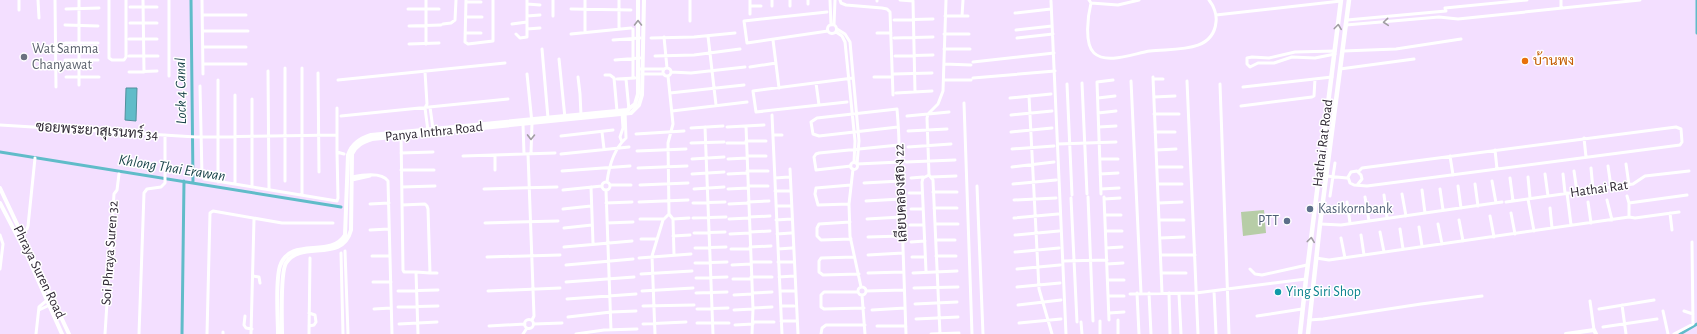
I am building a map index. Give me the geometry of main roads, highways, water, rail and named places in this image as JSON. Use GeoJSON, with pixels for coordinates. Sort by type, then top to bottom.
{"type":"FeatureCollection","features":[{"type":"Feature","properties":{"kind":"main road","name":"Hathai Rat Road"},"geometry":{"type":"LineString","coordinates":[[1300,334],[1341,0]]}},
{"type":"Feature","properties":{"kind":"main road","name":"Hathai Rat Road"},"geometry":{"type":"LineString","coordinates":[[1308,334],[1313,280],[1349,0]]}},
{"type":"Feature","properties":{"kind":"main road"},"geometry":{"type":"LineString","coordinates":[[1309,257],[1316,258]]}},
{"type":"Feature","properties":{"kind":"main road"},"geometry":{"type":"LineString","coordinates":[[1306,279],[1313,280]]}},
{"type":"Feature","properties":{"kind":"waterway","name":"Lock 4 Canal"},"geometry":{"type":"LineString","coordinates":[[191,0],[193,182]]}},
{"type":"Feature","properties":{"kind":"waterway"},"geometry":{"type":"LineString","coordinates":[[1697,0],[1697,33]]}},
{"type":"Feature","properties":{"kind":"waterway","name":"Khlong Thai Erawan"},"geometry":{"type":"LineString","coordinates":[[0,152],[341,207]]}},
{"type":"Feature","properties":{"kind":"waterway"},"geometry":{"type":"LineString","coordinates":[[182,334],[184,181]]}},
{"type":"Feature","properties":{"kind":"waterway"},"geometry":{"type":"LineString","coordinates":[[1680,334],[1697,324]]}},
{"type":"Feature","properties":{"kind":"place","name":"Wat Samma Chanyawat"},"geometry":{"type":"Point","coordinates":[24,57]}},
{"type":"Feature","properties":{"kind":"place","name":"บ้านพง"},"geometry":{"type":"Point","coordinates":[1525,61]}},
{"type":"Feature","properties":{"kind":"place","name":"Kasikornbank"},"geometry":{"type":"Point","coordinates":[1310,209]}},
{"type":"Feature","properties":{"kind":"place","name":"PTT"},"geometry":{"type":"Point","coordinates":[1287,221]}},
{"type":"Feature","properties":{"kind":"place","name":"Ying Siri Shop"},"geometry":{"type":"Point","coordinates":[1278,292]}}]}
